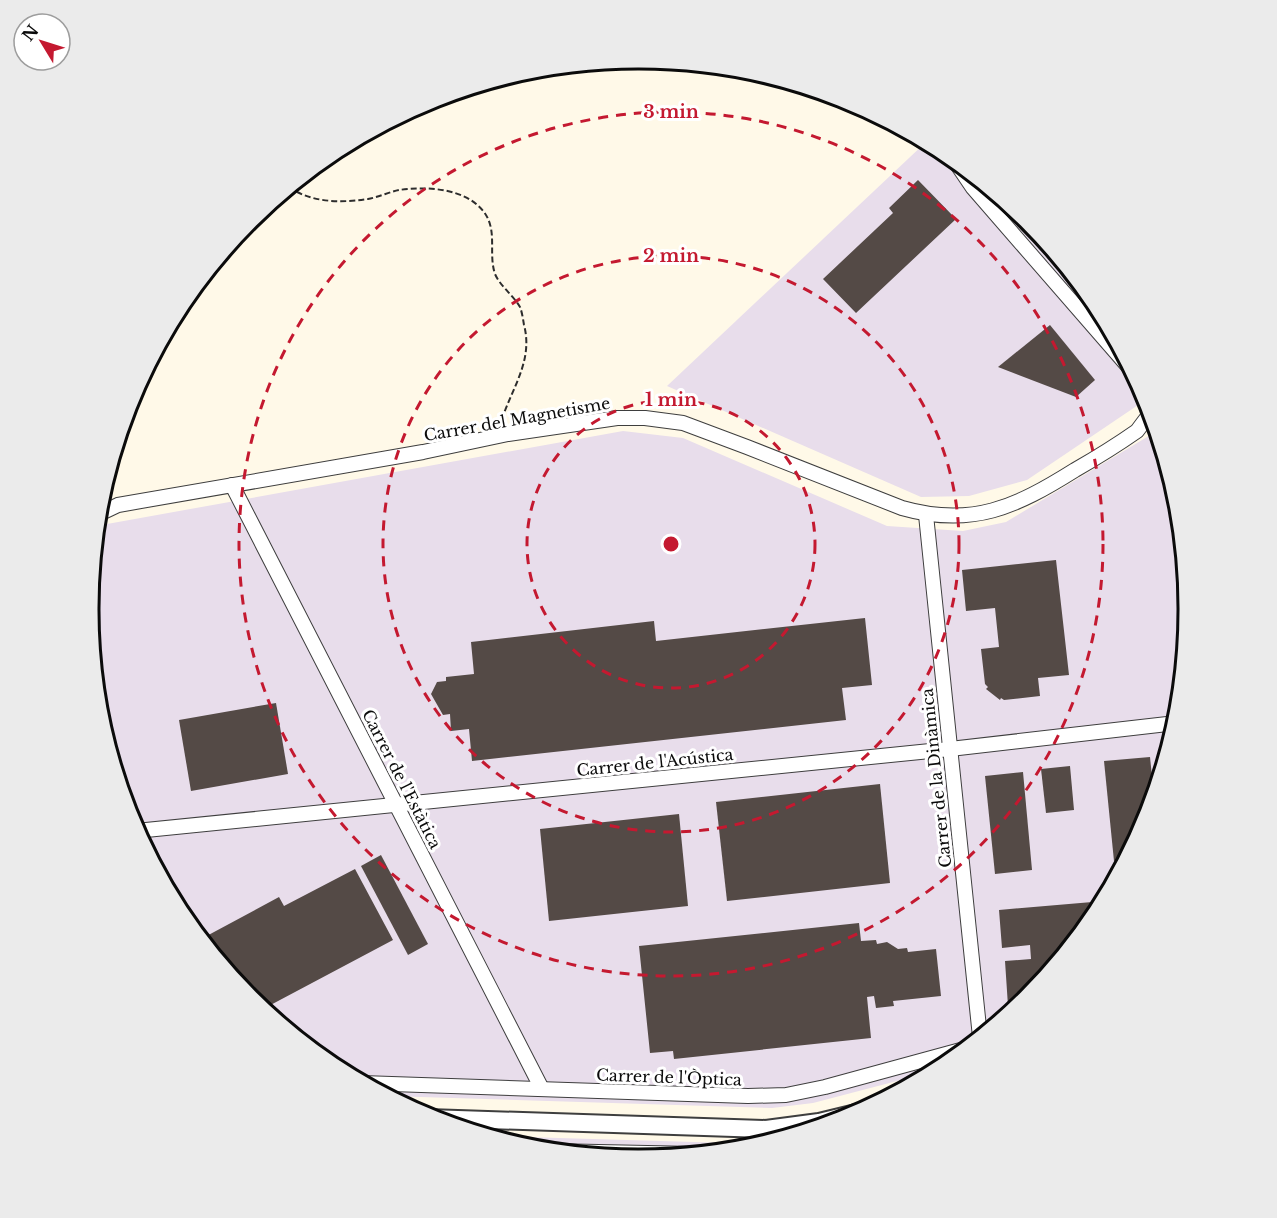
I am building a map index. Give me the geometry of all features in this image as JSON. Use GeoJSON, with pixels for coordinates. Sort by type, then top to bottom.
{"type":"FeatureCollection","features":[{"type":"Feature","properties":{"kind":"street"},"geometry":{"type":"LineString","coordinates":[[970,183],[1109,344]]}},
{"type":"Feature","properties":{"kind":"street","name":"Carrer del Magnetisme"},"geometry":{"type":"LineString","coordinates":[[108,509],[118,505],[423,452],[508,434],[617,418],[645,418],[682,423],[902,508],[926,515],[951,516],[993,511],[1030,497],[1137,431],[1144,421]]}},
{"type":"Feature","properties":{"kind":"street","name":"Carrer de l'Estàtica"},"geometry":{"type":"LineString","coordinates":[[232,485],[542,1089]]}},
{"type":"Feature","properties":{"kind":"street","name":"Carrer de la Dinàmica"},"geometry":{"type":"LineString","coordinates":[[926,515],[979,1028]]}},
{"type":"Feature","properties":{"kind":"street","name":"Carrer de l'Acústica"},"geometry":{"type":"LineString","coordinates":[[146,830],[950,749],[1166,724]]}},
{"type":"Feature","properties":{"kind":"street","name":"Carrer de l'Òptica"},"geometry":{"type":"LineString","coordinates":[[381,1084],[748,1096],[786,1095],[825,1087],[943,1055]]}},
{"type":"Feature","properties":{"kind":"street"},"geometry":{"type":"LineString","coordinates":[[463,1119],[766,1129],[797,1125]]}},
{"type":"Feature","properties":{"kind":"path"},"geometry":{"type":"LineString","coordinates":[[297,191],[310,198],[340,201],[369,198],[399,190],[431,188],[454,193],[470,200],[483,211],[491,226],[492,263],[496,277],[520,308],[527,335],[522,375],[503,416],[508,434]]}},
{"type":"Feature","properties":{"kind":"shaded area"},"geometry":{"type":"Polygon","coordinates":[[[920,148],[995,203],[1020,227],[1067,280],[1106,339],[1138,405],[1027,480],[969,496],[921,497],[667,386],[920,148]]]}},
{"type":"Feature","properties":{"kind":"shaded area"},"geometry":{"type":"Polygon","coordinates":[[[623,431],[683,438],[887,526],[963,531],[1006,522],[1150,435],[1160,469],[1174,539],[1178,609],[1174,679],[1160,749],[1150,783],[1123,848],[1087,909],[1044,965],[995,1015],[939,1058],[909,1077],[813,1103],[772,1108],[408,1097],[368,1077],[338,1058],[282,1015],[257,991],[210,938],[171,879],[154,848],[127,783],[117,749],[103,679],[99,609],[106,524],[623,431]]]}},
{"type":"Feature","properties":{"kind":"shaded area"},"geometry":{"type":"Polygon","coordinates":[[[525,1137],[718,1143],[674,1148],[603,1148],[525,1137]]]}},
{"type":"Feature","properties":{"kind":"building"},"geometry":{"type":"Polygon","coordinates":[[[918,180],[956,219],[856,313],[823,279],[893,213],[889,208],[918,180]]]}},
{"type":"Feature","properties":{"kind":"building"},"geometry":{"type":"Polygon","coordinates":[[[1050,325],[1095,380],[1076,397],[998,367],[1050,325]]]}},
{"type":"Feature","properties":{"kind":"building"},"geometry":{"type":"Polygon","coordinates":[[[1056,560],[1069,675],[1038,678],[1040,696],[1004,700],[1001,698],[1000,700],[986,689],[988,687],[985,684],[981,649],[999,647],[995,608],[966,611],[962,570],[1056,560]]]}},
{"type":"Feature","properties":{"kind":"building"},"geometry":{"type":"Polygon","coordinates":[[[865,618],[872,685],[842,688],[846,720],[472,761],[469,729],[451,731],[450,714],[443,715],[431,694],[437,682],[446,681],[446,677],[474,674],[471,642],[654,621],[656,641],[865,618]]]}},
{"type":"Feature","properties":{"kind":"building"},"geometry":{"type":"Polygon","coordinates":[[[276,703],[288,774],[191,791],[179,720],[276,703]]]}},
{"type":"Feature","properties":{"kind":"building"},"geometry":{"type":"Polygon","coordinates":[[[1150,757],[1152,776],[1123,848],[1114,861],[1104,761],[1150,757]]]}},
{"type":"Feature","properties":{"kind":"building"},"geometry":{"type":"Polygon","coordinates":[[[1070,766],[1074,810],[1046,813],[1041,769],[1070,766]]]}},
{"type":"Feature","properties":{"kind":"building"},"geometry":{"type":"Polygon","coordinates":[[[1023,772],[1032,870],[995,874],[985,776],[1023,772]]]}},
{"type":"Feature","properties":{"kind":"building"},"geometry":{"type":"Polygon","coordinates":[[[880,784],[890,883],[727,901],[716,802],[880,784]]]}},
{"type":"Feature","properties":{"kind":"building"},"geometry":{"type":"Polygon","coordinates":[[[679,814],[688,906],[549,921],[540,829],[679,814]]]}},
{"type":"Feature","properties":{"kind":"building"},"geometry":{"type":"Polygon","coordinates":[[[381,855],[428,944],[408,955],[361,866],[381,855]]]}},
{"type":"Feature","properties":{"kind":"building"},"geometry":{"type":"Polygon","coordinates":[[[355,869],[393,940],[271,1005],[208,935],[279,897],[284,906],[355,869]]]}},
{"type":"Feature","properties":{"kind":"building"},"geometry":{"type":"Polygon","coordinates":[[[1091,902],[1067,938],[1008,1003],[1005,961],[1031,959],[1030,945],[1002,948],[999,910],[1091,902]]]}},
{"type":"Feature","properties":{"kind":"building"},"geometry":{"type":"Polygon","coordinates":[[[859,923],[861,941],[876,940],[877,944],[887,942],[898,949],[907,948],[908,952],[936,949],[941,996],[893,1001],[894,1006],[876,1008],[874,996],[867,997],[871,1038],[674,1059],[673,1051],[650,1053],[639,946],[859,923]]]}}]}
